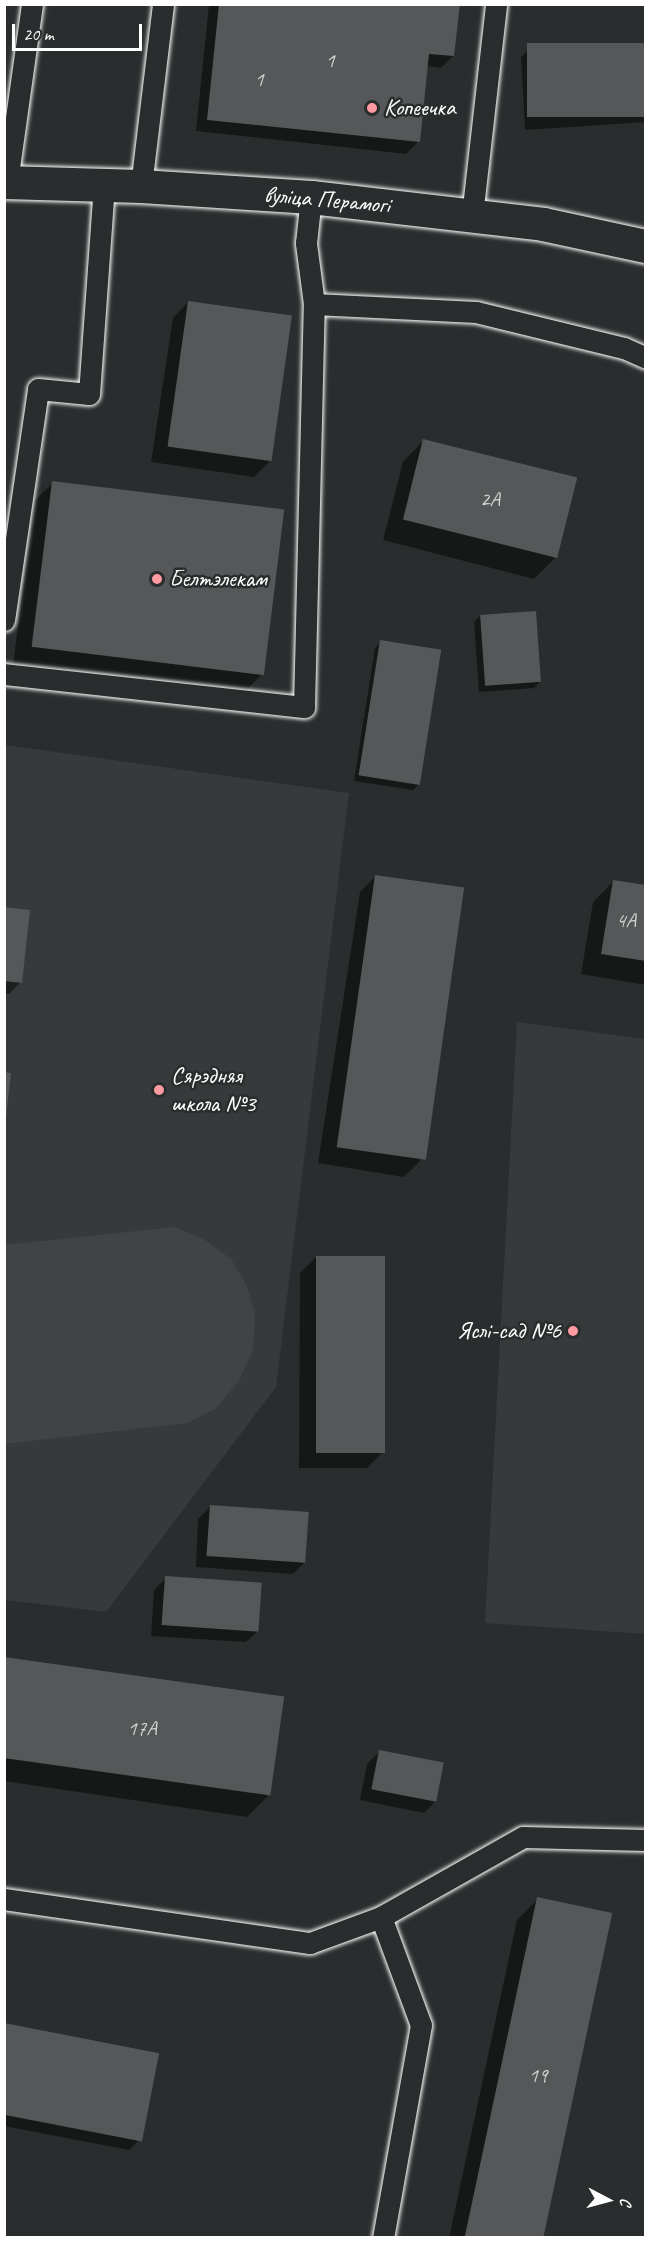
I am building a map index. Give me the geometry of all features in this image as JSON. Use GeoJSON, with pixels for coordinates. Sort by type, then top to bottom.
{"type":"FeatureCollection","features":[{"type":"Feature","properties":{"kind":"main road","name":"вуліца Перамогі"},"geometry":{"type":"LineString","coordinates":[[6,182],[141,186],[311,197],[543,224],[645,246]]}},
{"type":"Feature","properties":{"kind":"lane"},"geometry":{"type":"LineString","coordinates":[[6,182],[32,4]]}},
{"type":"Feature","properties":{"kind":"lane"},"geometry":{"type":"LineString","coordinates":[[141,186],[163,4]]}},
{"type":"Feature","properties":{"kind":"lane"},"geometry":{"type":"LineString","coordinates":[[472,216],[496,4]]}},
{"type":"Feature","properties":{"kind":"lane"},"geometry":{"type":"LineString","coordinates":[[4,620],[38,389],[89,394],[104,185]]}},
{"type":"Feature","properties":{"kind":"lane"},"geometry":{"type":"LineString","coordinates":[[4,674],[304,707],[314,304],[306,243],[311,197]]}},
{"type":"Feature","properties":{"kind":"lane"},"geometry":{"type":"LineString","coordinates":[[314,304],[476,312],[624,348],[645,358]]}},
{"type":"Feature","properties":{"kind":"lane"},"geometry":{"type":"LineString","coordinates":[[4,1899],[310,1943],[381,1917],[523,1836],[645,1840]]}},
{"type":"Feature","properties":{"kind":"lane"},"geometry":{"type":"LineString","coordinates":[[381,1917],[421,2025],[383,2238]]}},
{"type":"Feature","properties":{"kind":"shaded area","name":"Сярэдняя школа №3"},"geometry":{"type":"Polygon","coordinates":[[[5,745],[349,793],[276,1387],[106,1612],[5,1600],[5,745]]]}},
{"type":"Feature","properties":{"kind":"shaded area","name":"Яслі-сад №6"},"geometry":{"type":"Polygon","coordinates":[[[517,1022],[645,1039],[645,1634],[485,1623],[517,1022]]]}},
{"type":"Feature","properties":{"kind":"shaded area"},"geometry":{"type":"Polygon","coordinates":[[[175,1227],[205,1240],[231,1259],[246,1284],[255,1313],[253,1350],[239,1381],[215,1409],[187,1423],[5,1444],[5,1245],[175,1227]]]}},
{"type":"Feature","properties":{"kind":"building"},"geometry":{"type":"Polygon","coordinates":[[[219,4],[460,4],[454,56],[429,54],[420,142],[207,120],[219,4]]]}},
{"type":"Feature","properties":{"kind":"building"},"geometry":{"type":"Polygon","coordinates":[[[527,43],[646,43],[646,117],[527,117],[527,43]]]}},
{"type":"Feature","properties":{"kind":"building"},"geometry":{"type":"Polygon","coordinates":[[[188,301],[292,316],[272,461],[168,447],[188,301]]]}},
{"type":"Feature","properties":{"kind":"building"},"geometry":{"type":"Polygon","coordinates":[[[423,439],[577,477],[557,558],[403,520],[423,439]]]}},
{"type":"Feature","properties":{"kind":"building","name":"Белтэлекам"},"geometry":{"type":"Polygon","coordinates":[[[52,481],[284,510],[264,675],[32,647],[52,481]]]}},
{"type":"Feature","properties":{"kind":"building"},"geometry":{"type":"Polygon","coordinates":[[[536,611],[541,682],[485,686],[480,615],[536,611]]]}},
{"type":"Feature","properties":{"kind":"building"},"geometry":{"type":"Polygon","coordinates":[[[380,640],[441,650],[420,785],[359,775],[380,640]]]}},
{"type":"Feature","properties":{"kind":"building"},"geometry":{"type":"Polygon","coordinates":[[[375,875],[464,888],[426,1160],[337,1147],[375,875]]]}},
{"type":"Feature","properties":{"kind":"building"},"geometry":{"type":"Polygon","coordinates":[[[613,880],[646,885],[646,961],[601,954],[613,880]]]}},
{"type":"Feature","properties":{"kind":"building"},"geometry":{"type":"Polygon","coordinates":[[[4,907],[30,910],[22,983],[4,981],[4,907]]]}},
{"type":"Feature","properties":{"kind":"building"},"geometry":{"type":"Polygon","coordinates":[[[4,1072],[11,1073],[6,1117],[4,1117],[4,1072]]]}},
{"type":"Feature","properties":{"kind":"building"},"geometry":{"type":"Polygon","coordinates":[[[316,1256],[385,1256],[385,1453],[316,1453],[316,1256]]]}},
{"type":"Feature","properties":{"kind":"building"},"geometry":{"type":"Polygon","coordinates":[[[210,1505],[309,1512],[305,1563],[206,1556],[210,1505]]]}},
{"type":"Feature","properties":{"kind":"building"},"geometry":{"type":"Polygon","coordinates":[[[165,1576],[262,1583],[258,1632],[162,1625],[165,1576]]]}},
{"type":"Feature","properties":{"kind":"building"},"geometry":{"type":"Polygon","coordinates":[[[4,1657],[284,1696],[270,1795],[4,1758],[4,1657]]]}},
{"type":"Feature","properties":{"kind":"building"},"geometry":{"type":"Polygon","coordinates":[[[379,1750],[444,1763],[436,1802],[371,1789],[379,1750]]]}},
{"type":"Feature","properties":{"kind":"building"},"geometry":{"type":"Polygon","coordinates":[[[537,1897],[612,1913],[543,2238],[465,2238],[537,1897]]]}},
{"type":"Feature","properties":{"kind":"building"},"geometry":{"type":"Polygon","coordinates":[[[4,2023],[159,2053],[142,2141],[4,2115],[4,2023]]]}},
{"type":"Feature","properties":{"kind":"place","name":"Копеечка"},"geometry":{"type":"Point","coordinates":[372,108]}},
{"type":"Feature","properties":{"kind":"place","name":"Белтэлекам"},"geometry":{"type":"Point","coordinates":[157,579]}},
{"type":"Feature","properties":{"kind":"place","name":"Сярэдняя школа №3"},"geometry":{"type":"Point","coordinates":[159,1090]}},
{"type":"Feature","properties":{"kind":"place","name":"Яслі-сад №6"},"geometry":{"type":"Point","coordinates":[573,1331]}}]}
